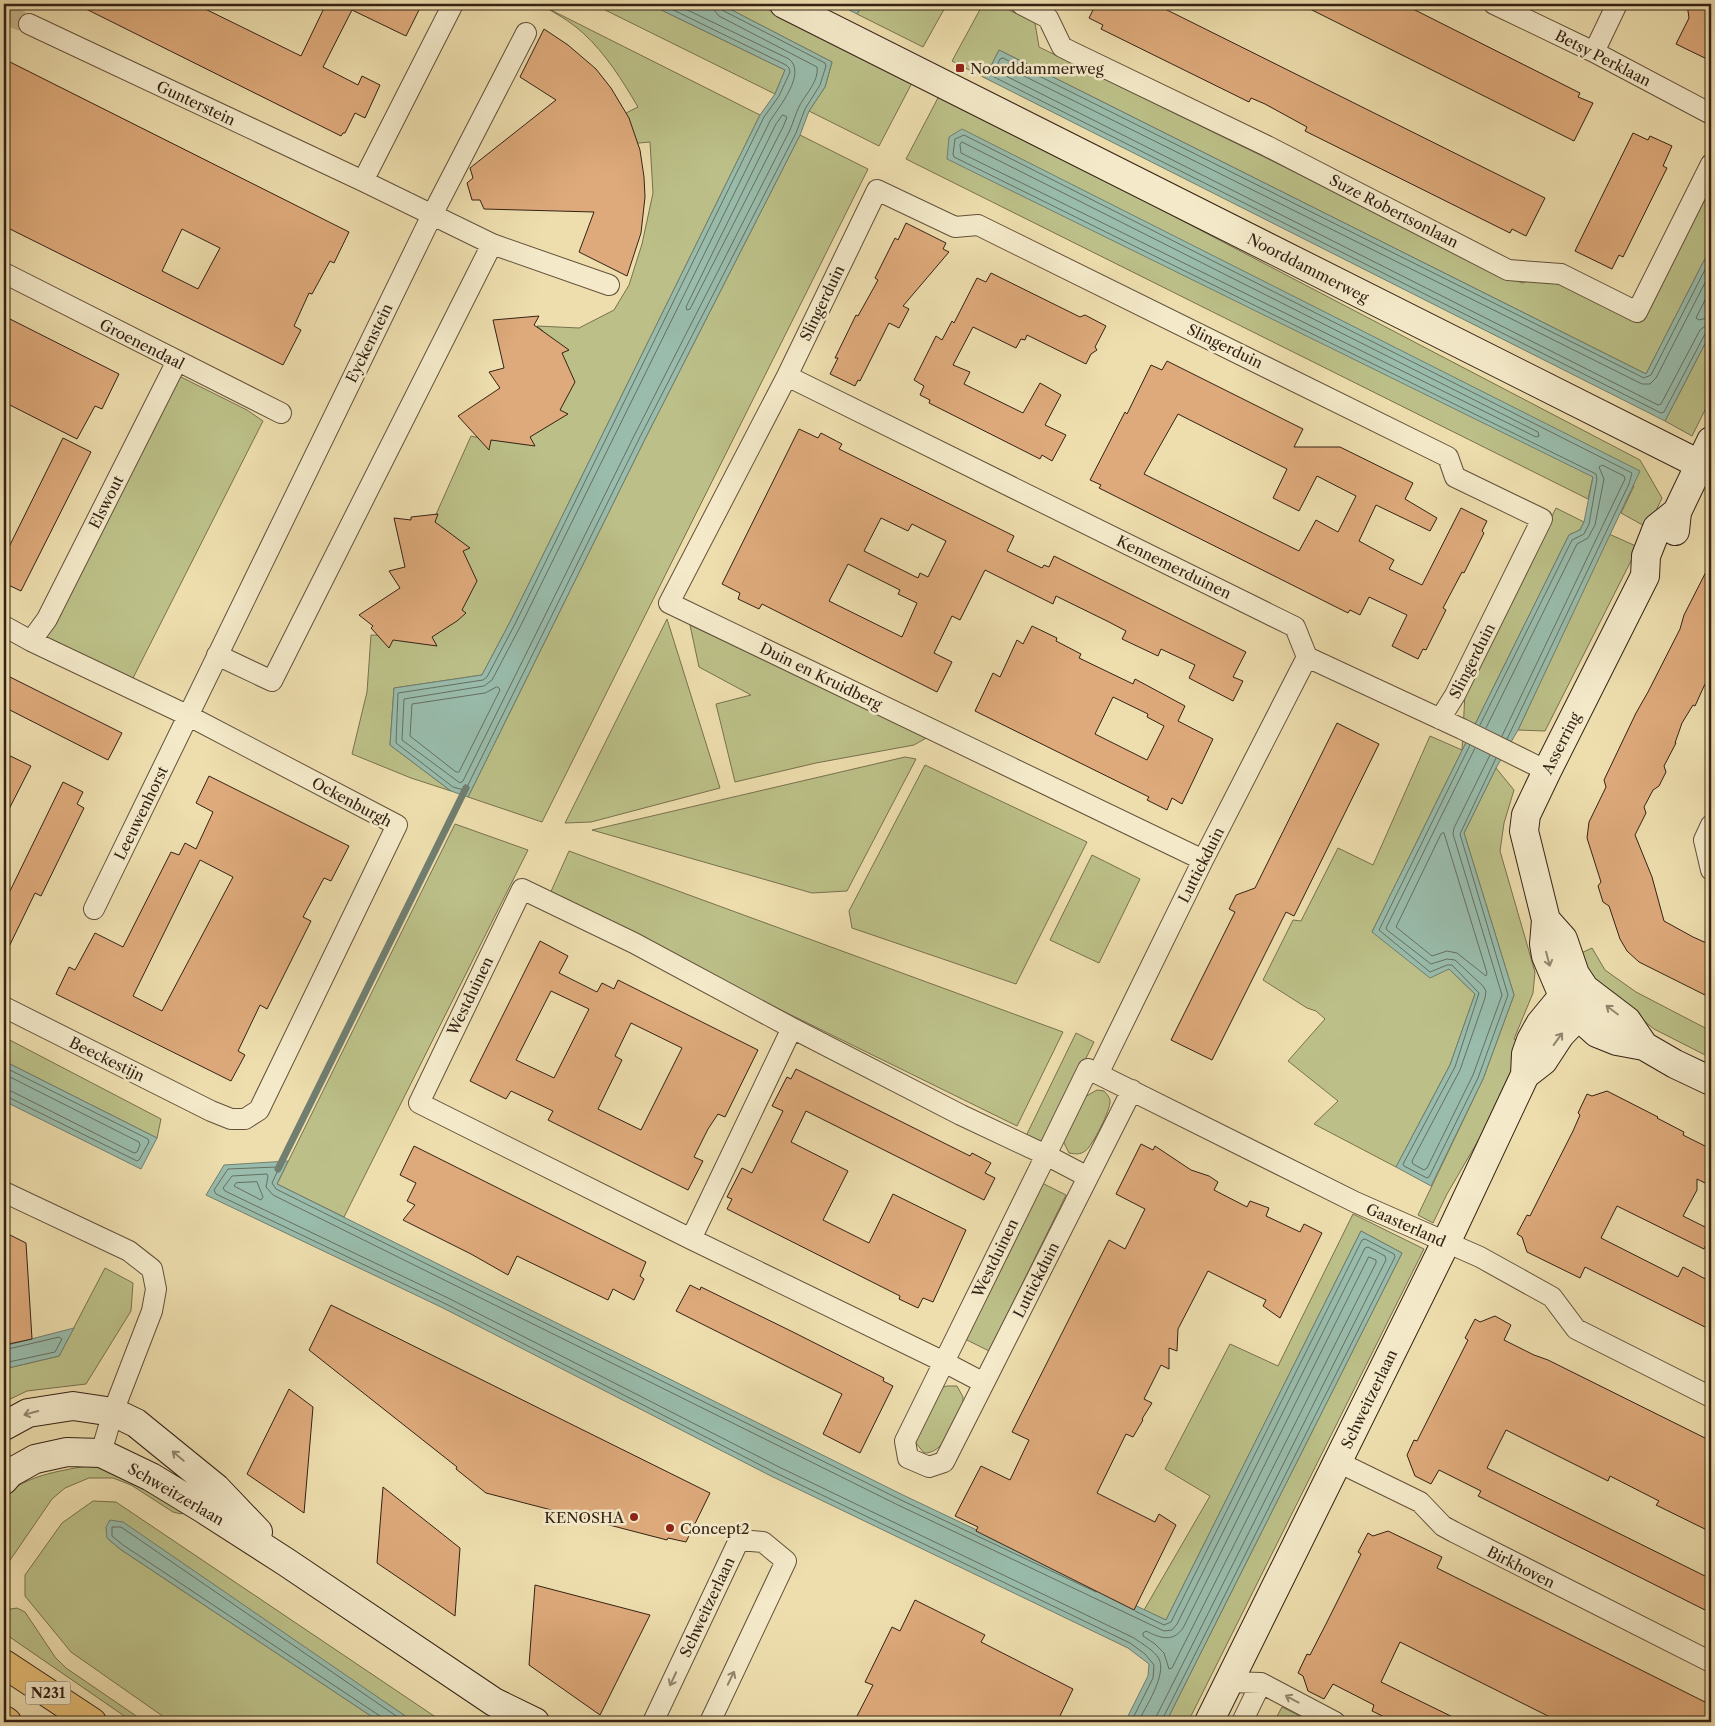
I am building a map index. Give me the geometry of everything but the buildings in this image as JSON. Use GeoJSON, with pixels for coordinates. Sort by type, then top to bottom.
{"type":"FeatureCollection","features":[{"type":"Feature","properties":{"kind":"main road","name":"N231"},"geometry":{"type":"LineString","coordinates":[[4,1664],[92,1722]]}},
{"type":"Feature","properties":{"kind":"street"},"geometry":{"type":"LineString","coordinates":[[363,181],[453,4]]}},
{"type":"Feature","properties":{"kind":"street","name":"Noorddammerweg"},"geometry":{"type":"LineString","coordinates":[[784,4],[1707,457]]}},
{"type":"Feature","properties":{"kind":"street","name":"Suze Robertsonlaan"},"geometry":{"type":"LineString","coordinates":[[1021,4],[1048,18],[1062,47],[1266,146],[1508,270],[1561,274],[1637,312],[1711,164]]}},
{"type":"Feature","properties":{"kind":"street","name":"Betsy Perklaan"},"geometry":{"type":"LineString","coordinates":[[1494,4],[1594,52],[1711,114]]}},
{"type":"Feature","properties":{"kind":"street"},"geometry":{"type":"LineString","coordinates":[[1594,52],[1617,4]]}},
{"type":"Feature","properties":{"kind":"street","name":"Gunterstein"},"geometry":{"type":"LineString","coordinates":[[29,24],[363,181],[492,244],[609,285]]}},
{"type":"Feature","properties":{"kind":"street","name":"Eyckenstein"},"geometry":{"type":"LineString","coordinates":[[189,716],[432,214],[526,33]]}},
{"type":"Feature","properties":{"kind":"street","name":"Slingerduin"},"geometry":{"type":"LineString","coordinates":[[787,376],[878,190],[955,227],[978,225],[1448,457],[1455,477],[1542,519],[1455,695],[1440,719]]}},
{"type":"Feature","properties":{"kind":"street"},"geometry":{"type":"LineString","coordinates":[[217,655],[272,681],[492,244]]}},
{"type":"Feature","properties":{"kind":"street","name":"Groenendaal"},"geometry":{"type":"LineString","coordinates":[[4,273],[281,413]]}},
{"type":"Feature","properties":{"kind":"street","name":"Elswout"},"geometry":{"type":"LineString","coordinates":[[31,641],[47,619],[177,361]]}},
{"type":"Feature","properties":{"kind":"street","name":"Kennemerduinen"},"geometry":{"type":"LineString","coordinates":[[787,376],[1295,627],[1307,657]]}},
{"type":"Feature","properties":{"kind":"street","name":"Duin en Kruidberg"},"geometry":{"type":"LineString","coordinates":[[787,376],[670,603],[1203,860]]}},
{"type":"Feature","properties":{"kind":"street","name":"Asserring"},"geometry":{"type":"LineString","coordinates":[[1707,457],[1677,512],[1657,528],[1646,556],[1645,576],[1526,815],[1524,831],[1546,920],[1563,939],[1575,974],[1575,1000],[1597,1033],[1617,1041],[1644,1046],[1675,1064],[1711,1081]]}},
{"type":"Feature","properties":{"kind":"street","name":"Ockenburgh"},"geometry":{"type":"LineString","coordinates":[[4,626],[31,641],[189,716],[397,825],[260,1110],[245,1120],[231,1119],[211,1111]]}},
{"type":"Feature","properties":{"kind":"street"},"geometry":{"type":"LineString","coordinates":[[1307,657],[1547,771]]}},
{"type":"Feature","properties":{"kind":"street","name":"Luttickduin"},"geometry":{"type":"LineString","coordinates":[[1046,1155],[1093,1072],[1307,657]]}},
{"type":"Feature","properties":{"kind":"street","name":"Leeuwenhorst"},"geometry":{"type":"LineString","coordinates":[[94,909],[189,716]]}},
{"type":"Feature","properties":{"kind":"street"},"geometry":{"type":"LineString","coordinates":[[1711,825],[1704,840],[1711,870]]}},
{"type":"Feature","properties":{"kind":"street","name":"Westduinen"},"geometry":{"type":"LineString","coordinates":[[522,889],[634,943],[792,1028],[961,1115],[1046,1155],[944,1362],[691,1239],[419,1102],[522,889]]}},
{"type":"Feature","properties":{"kind":"street","name":"Schweitzerlaan"},"geometry":{"type":"LineString","coordinates":[[1210,1722],[1446,1243],[1525,1075],[1543,1061],[1560,1035],[1575,1000]]}},
{"type":"Feature","properties":{"kind":"street","name":"Beeckestijn"},"geometry":{"type":"LineString","coordinates":[[4,1007],[211,1111]]}},
{"type":"Feature","properties":{"kind":"street"},"geometry":{"type":"LineString","coordinates":[[691,1239],[792,1028]]}},
{"type":"Feature","properties":{"kind":"street","name":"Gaasterland"},"geometry":{"type":"LineString","coordinates":[[1093,1072],[1346,1197],[1480,1257],[1552,1297],[1576,1329],[1711,1397]]}},
{"type":"Feature","properties":{"kind":"street","name":"Luttickduin"},"geometry":{"type":"LineString","coordinates":[[944,1362],[905,1441],[908,1458],[929,1467],[944,1462],[1132,1090]]}},
{"type":"Feature","properties":{"kind":"street"},"geometry":{"type":"LineString","coordinates":[[1046,1155],[1088,1177]]}},
{"type":"Feature","properties":{"kind":"street"},"geometry":{"type":"LineString","coordinates":[[4,1192],[129,1252],[152,1269],[156,1289],[152,1311],[113,1412],[101,1453]]}},
{"type":"Feature","properties":{"kind":"street"},"geometry":{"type":"LineString","coordinates":[[944,1362],[984,1383]]}},
{"type":"Feature","properties":{"kind":"street","name":"Schweitzerlaan"},"geometry":{"type":"LineString","coordinates":[[4,1426],[28,1413],[73,1406],[113,1412],[136,1423],[216,1488],[286,1562]]}},
{"type":"Feature","properties":{"kind":"street","name":"Schweitzerlaan"},"geometry":{"type":"LineString","coordinates":[[4,1480],[10,1474],[35,1459],[67,1452],[101,1453],[151,1477],[286,1562],[494,1702],[535,1722]]}},
{"type":"Feature","properties":{"kind":"street","name":"Birkhoven"},"geometry":{"type":"LineString","coordinates":[[1338,1462],[1420,1502],[1443,1526],[1454,1532],[1711,1662]]}},
{"type":"Feature","properties":{"kind":"street","name":"Schweitzerlaan"},"geometry":{"type":"LineString","coordinates":[[653,1722],[739,1540],[763,1542],[786,1561],[710,1722]]}},
{"type":"Feature","properties":{"kind":"street"},"geometry":{"type":"LineString","coordinates":[[1229,1682],[1261,1683],[1335,1722]]}},
{"type":"Feature","properties":{"kind":"street"},"geometry":{"type":"LineString","coordinates":[[1242,1722],[1261,1683]]}},
{"type":"Feature","properties":{"kind":"street","name":"Schweitzerlaan"},"geometry":{"type":"LineString","coordinates":[[494,1702],[516,1722]]}},
{"type":"Feature","properties":{"kind":"green space"},"geometry":{"type":"Polygon","coordinates":[[[593,4],[649,4],[785,70],[775,94],[593,4]]]}},
{"type":"Feature","properties":{"kind":"green space"},"geometry":{"type":"Polygon","coordinates":[[[720,4],[757,4],[913,81],[879,146],[809,111],[825,87],[832,62],[720,4]]]}},
{"type":"Feature","properties":{"kind":"green space"},"geometry":{"type":"Polygon","coordinates":[[[863,4],[947,4],[923,47],[857,14],[863,4]]]}},
{"type":"Feature","properties":{"kind":"green space"},"geometry":{"type":"Polygon","coordinates":[[[983,4],[997,4],[1035,23],[1039,47],[1522,283],[1541,277],[1557,277],[1640,317],[1711,174],[1711,247],[1646,374],[999,50],[985,78],[952,61],[983,4]]]}},
{"type":"Feature","properties":{"kind":"green space"},"geometry":{"type":"Polygon","coordinates":[[[541,5],[760,115],[510,622],[482,675],[394,688],[390,745],[451,791],[411,778],[352,754],[367,692],[371,635],[428,637],[425,539],[471,436],[488,440],[510,440],[557,365],[542,330],[537,326],[579,328],[614,310],[629,285],[642,244],[653,193],[650,142],[617,145],[608,122],[638,107],[613,68],[591,41],[573,25],[541,5]]]}},
{"type":"Feature","properties":{"kind":"green space"},"geometry":{"type":"Polygon","coordinates":[[[940,94],[1640,460],[1662,498],[1648,528],[1621,513],[1634,486],[1593,477],[1588,499],[906,159],[940,94]]]}},
{"type":"Feature","properties":{"kind":"green space"},"geometry":{"type":"Polygon","coordinates":[[[800,135],[868,169],[542,822],[468,797],[645,439],[800,135]]]}},
{"type":"Feature","properties":{"kind":"green space"},"geometry":{"type":"Polygon","coordinates":[[[1711,332],[1711,398],[1692,436],[1665,421],[1711,332]]]}},
{"type":"Feature","properties":{"kind":"green space"},"geometry":{"type":"Polygon","coordinates":[[[179,376],[247,410],[263,421],[132,680],[46,638],[179,376]]]}},
{"type":"Feature","properties":{"kind":"green space"},"geometry":{"type":"Polygon","coordinates":[[[1556,508],[1584,522],[1580,530],[1569,535],[1372,932],[1449,969],[1475,994],[1450,1065],[1396,1167],[1314,1124],[1338,1101],[1288,1061],[1325,1019],[1316,1011],[1307,1008],[1263,980],[1293,920],[1301,921],[1338,848],[1373,865],[1430,736],[1462,750],[1465,693],[1556,508]]]}},
{"type":"Feature","properties":{"kind":"green space"},"geometry":{"type":"Polygon","coordinates":[[[1609,534],[1638,547],[1545,731],[1518,730],[1609,534]]]}},
{"type":"Feature","properties":{"kind":"green space"},"geometry":{"type":"Polygon","coordinates":[[[667,619],[720,788],[591,822],[565,823],[667,619]]]}},
{"type":"Feature","properties":{"kind":"green space"},"geometry":{"type":"Polygon","coordinates":[[[690,625],[928,737],[914,745],[816,763],[735,782],[716,704],[751,695],[699,667],[690,625]]]}},
{"type":"Feature","properties":{"kind":"green space"},"geometry":{"type":"Polygon","coordinates":[[[905,757],[916,759],[847,891],[812,893],[592,830],[905,757]]]}},
{"type":"Feature","properties":{"kind":"green space"},"geometry":{"type":"Polygon","coordinates":[[[925,765],[1087,842],[1016,984],[852,928],[849,911],[925,765]]]}},
{"type":"Feature","properties":{"kind":"green space"},"geometry":{"type":"Polygon","coordinates":[[[1496,768],[1514,790],[1504,823],[1500,851],[1535,972],[1533,993],[1514,1039],[1522,1042],[1506,1093],[1447,1194],[1433,1223],[1418,1215],[1483,1079],[1514,995],[1464,833],[1496,768]]]}},
{"type":"Feature","properties":{"kind":"green space"},"geometry":{"type":"Polygon","coordinates":[[[455,824],[528,850],[344,1217],[277,1184],[455,824]]]}},
{"type":"Feature","properties":{"kind":"green space"},"geometry":{"type":"Polygon","coordinates":[[[569,851],[1063,1032],[1017,1126],[549,896],[569,851]]]}},
{"type":"Feature","properties":{"kind":"green space"},"geometry":{"type":"Polygon","coordinates":[[[1092,855],[1140,879],[1099,963],[1050,940],[1092,855]]]}},
{"type":"Feature","properties":{"kind":"green space"},"geometry":{"type":"Polygon","coordinates":[[[1592,948],[1605,970],[1636,992],[1711,1031],[1711,1058],[1654,1029],[1592,979],[1577,955],[1592,948]]]}},
{"type":"Feature","properties":{"kind":"green space"},"geometry":{"type":"Polygon","coordinates":[[[1076,1033],[1094,1042],[1042,1147],[1025,1138],[1076,1033]]]}},
{"type":"Feature","properties":{"kind":"green space"},"geometry":{"type":"Polygon","coordinates":[[[4,1037],[161,1119],[157,1138],[4,1061],[4,1037]]]}},
{"type":"Feature","properties":{"kind":"green space"},"geometry":{"type":"Polygon","coordinates":[[[1097,1090],[1104,1091],[1110,1100],[1110,1105],[1104,1119],[1088,1148],[1079,1154],[1069,1153],[1063,1141],[1083,1098],[1097,1090]]]}},
{"type":"Feature","properties":{"kind":"green space"},"geometry":{"type":"Polygon","coordinates":[[[1040,1182],[1066,1195],[989,1351],[963,1338],[1040,1182]]]}},
{"type":"Feature","properties":{"kind":"green space"},"geometry":{"type":"Polygon","coordinates":[[[1353,1214],[1424,1249],[1188,1722],[1166,1722],[1402,1253],[1361,1231],[1166,1620],[1144,1610],[1210,1496],[1165,1469],[1230,1344],[1278,1366],[1353,1214]]]}},
{"type":"Feature","properties":{"kind":"green space"},"geometry":{"type":"Polygon","coordinates":[[[105,1268],[133,1283],[131,1311],[86,1384],[27,1391],[4,1402],[4,1369],[59,1356],[105,1268]]]}},
{"type":"Feature","properties":{"kind":"green space"},"geometry":{"type":"Polygon","coordinates":[[[957,1386],[963,1397],[963,1404],[953,1427],[943,1442],[938,1448],[924,1453],[916,1443],[915,1436],[939,1388],[957,1386]]]}},
{"type":"Feature","properties":{"kind":"green space"},"geometry":{"type":"Polygon","coordinates":[[[86,1466],[111,1468],[186,1511],[181,1514],[173,1512],[131,1485],[113,1478],[89,1478],[65,1488],[52,1499],[4,1569],[4,1495],[33,1479],[86,1466]]]}},
{"type":"Feature","properties":{"kind":"green space"},"geometry":{"type":"Polygon","coordinates":[[[93,1501],[116,1502],[443,1722],[414,1722],[386,1703],[107,1538],[120,1549],[380,1722],[171,1722],[71,1652],[25,1596],[25,1575],[62,1523],[93,1501]]]}},
{"type":"Feature","properties":{"kind":"green space"},"geometry":{"type":"Polygon","coordinates":[[[17,1608],[25,1612],[55,1657],[66,1668],[145,1722],[133,1722],[4,1633],[4,1610],[17,1608]]]}},
{"type":"Feature","properties":{"kind":"green space"},"geometry":{"type":"Polygon","coordinates":[[[1282,1707],[1312,1722],[1274,1722],[1282,1707]]]}},
{"type":"Feature","properties":{"kind":"water"},"geometry":{"type":"Polygon","coordinates":[[[649,4],[720,4],[832,62],[825,87],[809,111],[800,135],[645,439],[468,797],[451,791],[390,745],[394,688],[482,675],[510,622],[760,115],[775,94],[785,70],[649,4]]]}},
{"type":"Feature","properties":{"kind":"water"},"geometry":{"type":"Polygon","coordinates":[[[837,4],[863,4],[857,14],[837,4]]]}},
{"type":"Feature","properties":{"kind":"water"},"geometry":{"type":"Polygon","coordinates":[[[999,50],[1646,374],[1711,247],[1711,332],[1665,421],[985,78],[999,50]]]}},
{"type":"Feature","properties":{"kind":"water"},"geometry":{"type":"Polygon","coordinates":[[[962,129],[1640,471],[1518,730],[1496,768],[1464,833],[1514,995],[1483,1079],[1431,1186],[1396,1167],[1450,1065],[1475,994],[1449,969],[1430,978],[1372,932],[1569,535],[1580,530],[1584,522],[1593,477],[947,159],[949,137],[962,129]]]}},
{"type":"Feature","properties":{"kind":"water"},"geometry":{"type":"Polygon","coordinates":[[[4,1061],[157,1138],[141,1169],[4,1101],[4,1061]]]}},
{"type":"Feature","properties":{"kind":"water"},"geometry":{"type":"Polygon","coordinates":[[[288,1161],[277,1184],[903,1495],[1166,1620],[1361,1231],[1402,1253],[1166,1722],[1125,1722],[1148,1676],[1149,1664],[1128,1648],[771,1476],[443,1308],[206,1195],[224,1165],[288,1161]]]}},
{"type":"Feature","properties":{"kind":"water"},"geometry":{"type":"Polygon","coordinates":[[[74,1328],[59,1356],[4,1369],[4,1346],[74,1328]]]}},
{"type":"Feature","properties":{"kind":"water"},"geometry":{"type":"Polygon","coordinates":[[[110,1520],[123,1522],[414,1722],[380,1722],[120,1549],[107,1538],[106,1527],[110,1520]]]}},
{"type":"Feature","properties":{"kind":"waterway"},"geometry":{"type":"LineString","coordinates":[[278,1169],[466,788]]}},
{"type":"Feature","properties":{"kind":"tunnel"},"geometry":{"type":"LineString","coordinates":[[4,14],[29,24]]}},
{"type":"Feature","properties":{"kind":"place","name":"Noorddammerweg"},"geometry":{"type":"Point","coordinates":[960,68]}},
{"type":"Feature","properties":{"kind":"place","name":"KENOSHA"},"geometry":{"type":"Point","coordinates":[634,1517]}},
{"type":"Feature","properties":{"kind":"place","name":"Concept2"},"geometry":{"type":"Point","coordinates":[670,1528]}}]}
